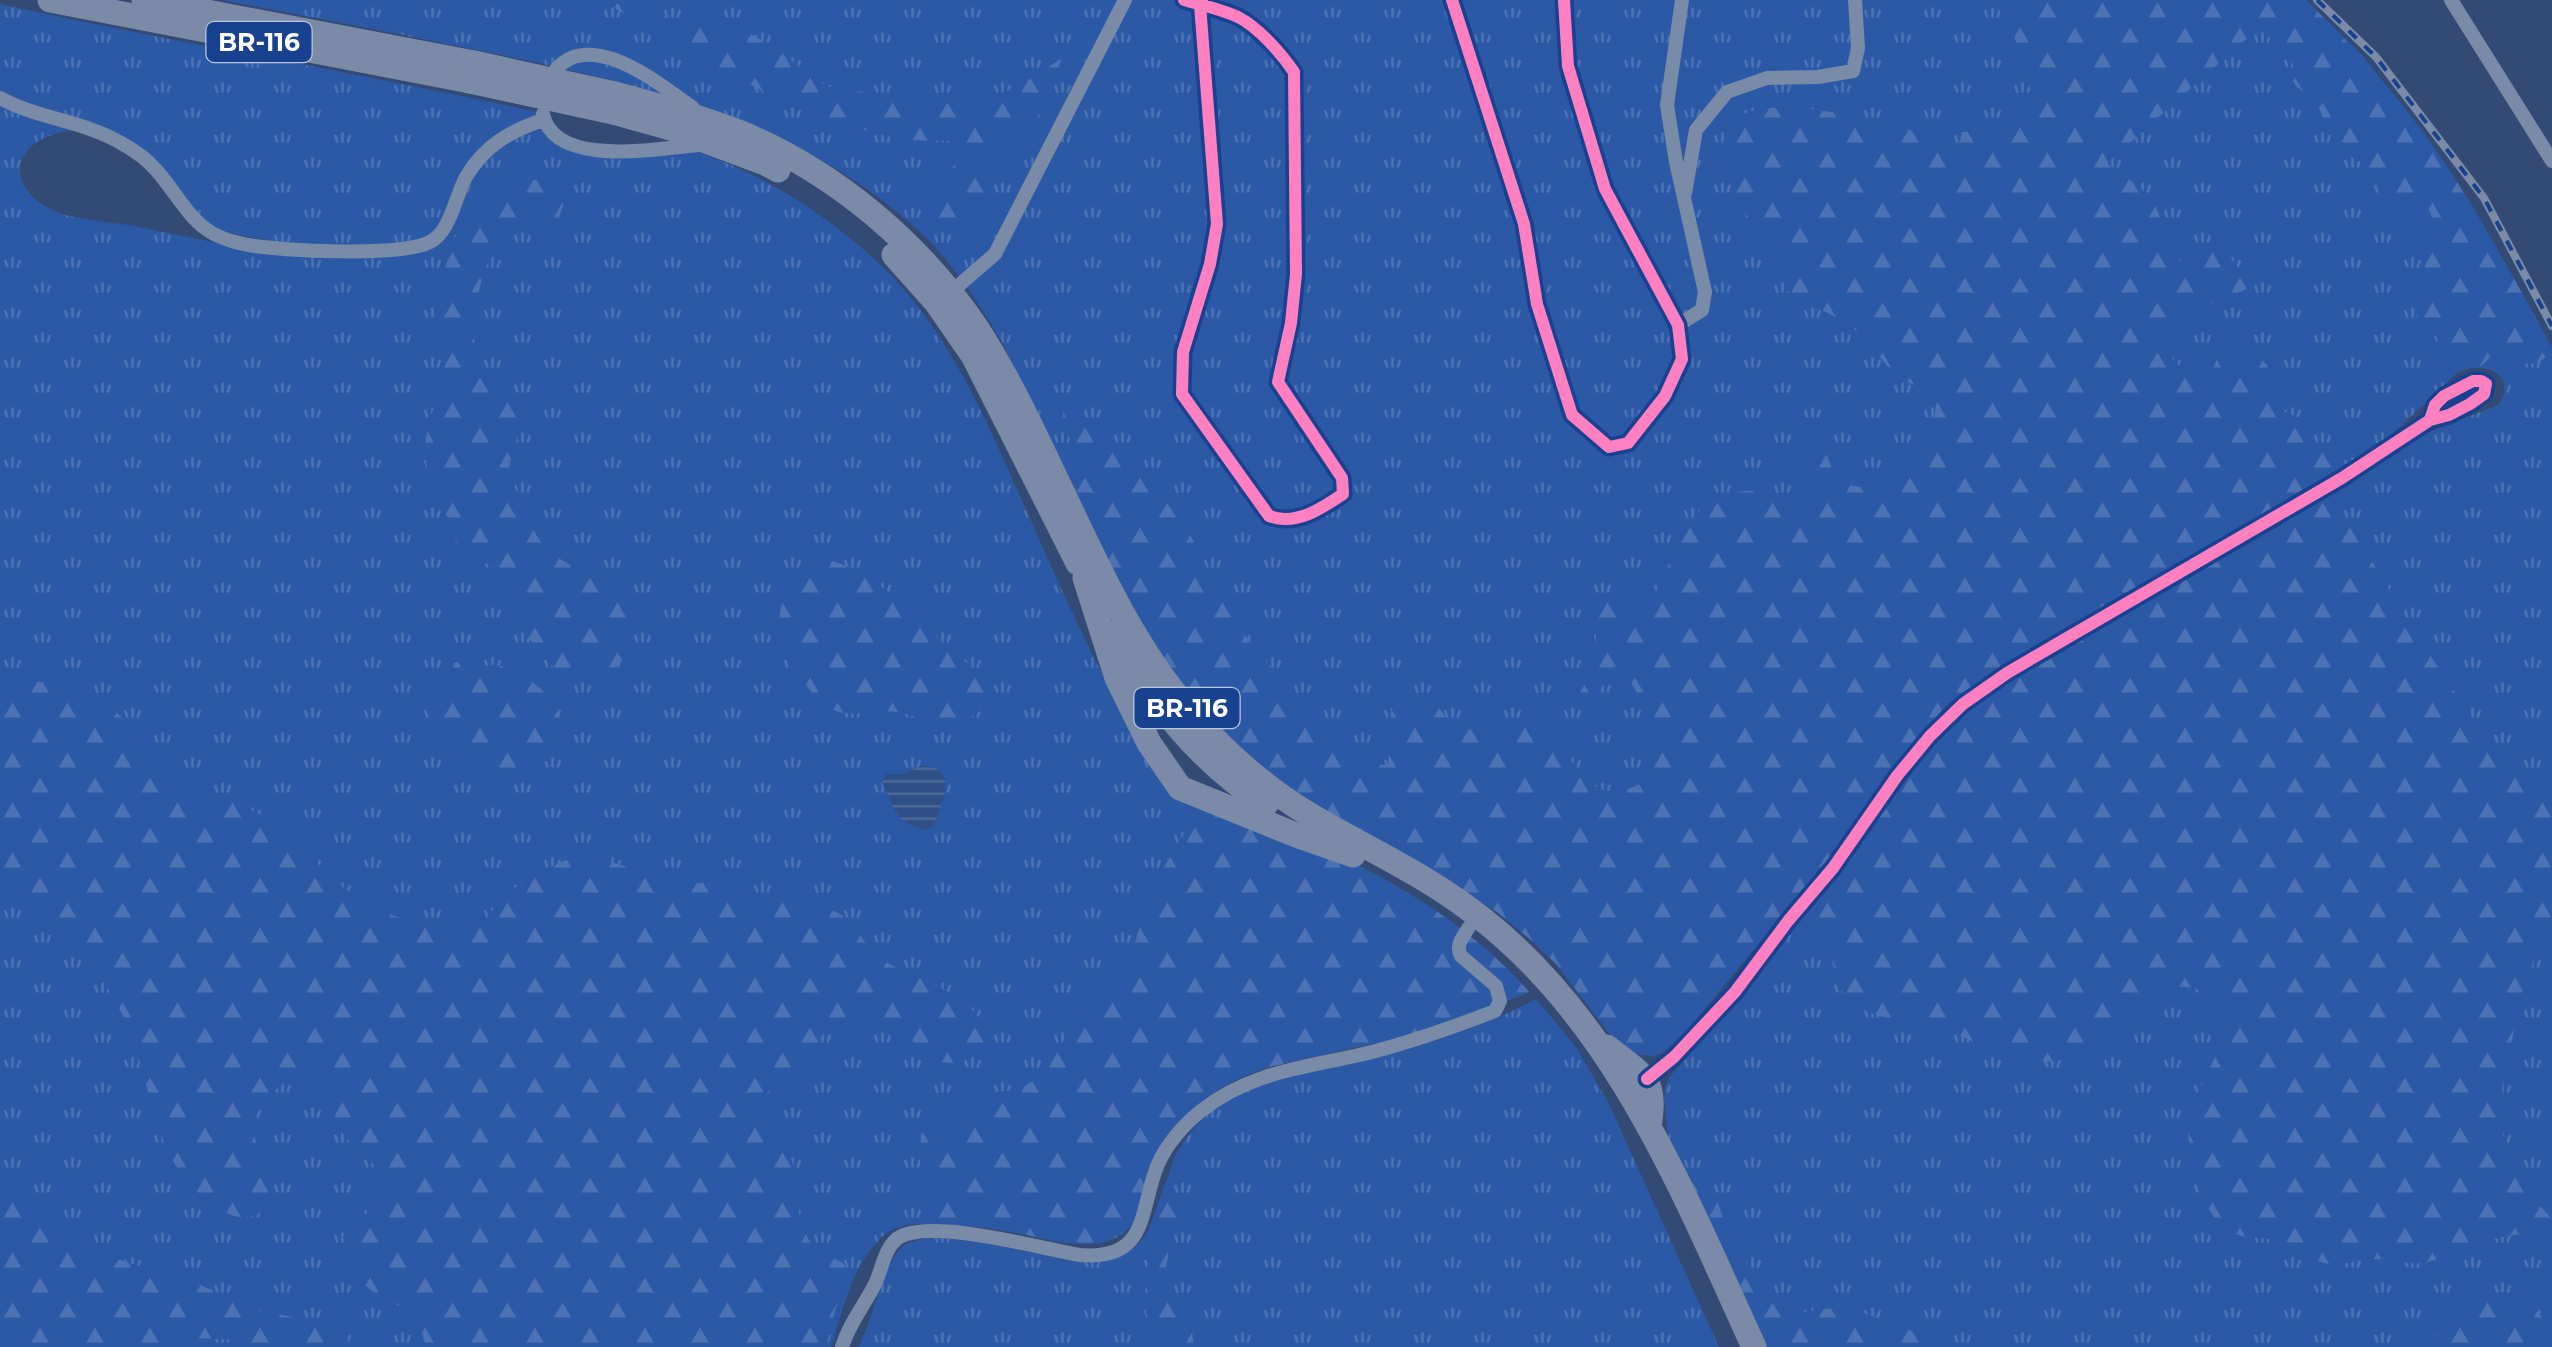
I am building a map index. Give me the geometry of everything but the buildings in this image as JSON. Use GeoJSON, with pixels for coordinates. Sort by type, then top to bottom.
{"type":"FeatureCollection","features":[{"type":"Feature","properties":{"kind":"highway","name":"BR-116"},"geometry":{"type":"LineString","coordinates":[[50,0],[288,48],[472,72]]}},
{"type":"Feature","properties":{"kind":"highway","name":"BR-116"},"geometry":{"type":"LineString","coordinates":[[144,0],[614,103],[676,110],[852,216],[936,302],[974,357],[1085,578],[1151,693],[1210,759],[1250,794],[1426,897],[1469,927],[1538,990],[1598,1068],[1637,1133],[1738,1347]]}},
{"type":"Feature","properties":{"kind":"highway","name":"BR-116"},"geometry":{"type":"LineString","coordinates":[[717,134],[743,134],[840,189],[902,240],[950,292],[1005,378],[1142,648],[1214,738],[1304,812],[1466,906],[1526,956],[1593,1036],[1648,1127],[1754,1347]]}},
{"type":"Feature","properties":{"kind":"highway"},"geometry":{"type":"LineString","coordinates":[[1085,578],[1117,678],[1149,743],[1180,788],[1353,854]]}},
{"type":"Feature","properties":{"kind":"highway"},"geometry":{"type":"LineString","coordinates":[[1593,1036],[1661,1067],[1648,1127]]}},
{"type":"Feature","properties":{"kind":"street"},"geometry":{"type":"LineString","coordinates":[[950,292],[995,254],[1125,0]]}},
{"type":"Feature","properties":{"kind":"street"},"geometry":{"type":"LineString","coordinates":[[1184,0],[1201,2],[1240,18],[1280,52],[1294,72],[1296,274],[1278,382],[1342,478],[1343,494],[1317,512],[1283,521],[1269,516],[1182,394],[1183,352],[1210,264],[1217,224],[1201,2]]}},
{"type":"Feature","properties":{"kind":"street"},"geometry":{"type":"LineString","coordinates":[[1452,0],[1524,224],[1537,304],[1572,414],[1609,447],[1628,443],[1665,396],[1682,359],[1678,326],[1605,189],[1568,66],[1564,0]]}},
{"type":"Feature","properties":{"kind":"street"},"geometry":{"type":"LineString","coordinates":[[1678,326],[1702,310],[1705,292],[1667,105],[1682,0]]}},
{"type":"Feature","properties":{"kind":"street"},"geometry":{"type":"LineString","coordinates":[[1684,199],[1696,130],[1727,92],[1767,78],[1818,78],[1854,71],[1858,48],[1855,0]]}},
{"type":"Feature","properties":{"kind":"street"},"geometry":{"type":"LineString","coordinates":[[2451,0],[2552,159]]}},
{"type":"Feature","properties":{"kind":"street"},"geometry":{"type":"LineString","coordinates":[[595,54],[630,65],[717,134],[645,150],[584,150],[557,137],[543,120],[544,96],[552,72],[569,59],[595,54]]}},
{"type":"Feature","properties":{"kind":"street"},"geometry":{"type":"LineString","coordinates":[[0,98],[22,110],[100,134],[130,148],[155,168],[210,232],[249,245],[301,249],[372,251],[431,242],[444,228],[466,178],[484,153],[510,132],[543,120]]}},
{"type":"Feature","properties":{"kind":"street"},"geometry":{"type":"LineString","coordinates":[[1661,1067],[1735,992],[1833,868],[1916,752],[1963,704],[2060,642],[2342,478],[2430,420]]}},
{"type":"Feature","properties":{"kind":"street"},"geometry":{"type":"LineString","coordinates":[[842,1347],[891,1246],[899,1238],[920,1232],[958,1232],[1095,1257],[1116,1251],[1130,1242],[1138,1230],[1158,1163],[1167,1148],[1198,1112],[1220,1096],[1248,1081],[1290,1068],[1429,1036],[1495,1011],[1500,1002],[1496,986],[1458,950],[1469,927]]}},
{"type":"Feature","properties":{"kind":"green space"},"geometry":{"type":"Polygon","coordinates":[[[221,0],[2306,0],[2361,54],[2423,132],[2470,202],[2552,347],[2552,1347],[1763,1347],[1669,1143],[1664,1099],[1669,1078],[1858,847],[1926,752],[1972,705],[2405,445],[2498,405],[2505,386],[2496,373],[2478,368],[2458,372],[2400,427],[2352,465],[2049,639],[1947,704],[1910,747],[1852,830],[1684,1034],[1662,1053],[1638,1054],[1616,1042],[1557,965],[1497,912],[1305,798],[1154,655],[1002,342],[936,248],[866,188],[774,136],[676,98],[520,59],[221,0]]]}},
{"type":"Feature","properties":{"kind":"green space"},"geometry":{"type":"Polygon","coordinates":[[[1994,0],[2306,0],[2382,80],[2440,156],[2546,336],[2546,357],[2530,364],[2509,350],[2495,352],[2481,366],[2446,374],[2437,357],[2438,338],[2418,317],[2414,300],[2434,239],[2429,210],[2405,225],[2390,219],[2377,172],[2353,158],[2325,122],[2317,104],[2296,86],[2293,64],[2275,46],[2263,24],[2107,163],[2151,198],[2160,219],[2164,252],[2182,262],[2207,252],[2221,252],[2233,261],[2251,287],[2210,305],[2181,324],[2171,334],[2168,346],[2172,358],[2196,379],[2207,377],[2227,347],[2242,356],[2259,357],[2267,365],[2283,411],[2304,420],[2314,440],[2342,471],[2049,639],[1947,704],[1910,747],[1852,830],[1684,1034],[1662,1053],[1638,1054],[1616,1042],[1557,965],[1497,912],[1305,798],[1230,744],[1154,655],[1075,497],[1078,461],[1063,420],[1063,405],[1102,430],[1121,448],[1185,525],[1247,638],[1316,714],[1343,723],[1351,758],[1388,766],[1392,707],[1395,701],[1415,693],[1429,696],[1444,715],[1467,729],[1478,730],[1523,718],[1544,722],[1596,787],[1619,791],[1633,787],[1648,771],[1650,756],[1645,713],[1638,695],[1614,666],[1592,705],[1578,696],[1593,663],[1596,615],[1602,602],[1620,590],[1620,600],[1628,605],[1650,602],[1686,527],[1709,503],[1726,495],[1758,491],[1788,507],[1808,509],[1810,490],[1801,456],[1827,455],[1839,478],[1864,487],[1911,475],[1918,455],[1942,444],[1931,432],[1936,405],[1929,393],[1897,376],[1854,329],[1786,290],[1775,244],[1744,212],[1729,180],[1723,146],[1728,128],[1741,116],[1759,109],[1804,108],[1904,127],[1944,159],[1954,157],[1963,132],[2000,129],[2033,91],[2012,65],[2022,51],[1994,0]]]}},
{"type":"Feature","properties":{"kind":"green space"},"geometry":{"type":"Polygon","coordinates":[[[626,3],[669,17],[746,32],[776,48],[830,87],[930,102],[979,102],[1019,86],[1061,59],[1046,104],[990,168],[981,222],[967,231],[957,231],[933,217],[928,199],[936,180],[965,158],[965,151],[951,141],[902,140],[864,130],[838,129],[674,46],[610,5],[626,3]]]}},
{"type":"Feature","properties":{"kind":"green space"},"geometry":{"type":"Polygon","coordinates":[[[0,4],[541,113],[541,119],[503,135],[487,147],[467,173],[439,230],[421,243],[376,248],[311,246],[223,230],[199,216],[137,148],[94,131],[55,134],[26,152],[21,178],[28,191],[59,213],[270,252],[353,256],[410,252],[445,239],[475,175],[490,153],[511,136],[542,123],[570,148],[588,152],[692,150],[740,169],[800,202],[872,257],[940,337],[990,430],[1109,687],[1140,744],[1169,783],[1181,793],[1301,839],[1392,883],[1465,932],[1529,992],[1412,1035],[1273,1066],[1224,1087],[1194,1108],[1169,1135],[1132,1224],[1111,1240],[1074,1243],[924,1223],[891,1231],[873,1246],[857,1271],[831,1347],[0,1347],[0,4]]]}},
{"type":"Feature","properties":{"kind":"green space"},"geometry":{"type":"Polygon","coordinates":[[[530,179],[555,184],[565,195],[562,208],[550,221],[512,232],[496,247],[480,289],[475,346],[482,364],[514,409],[517,437],[510,474],[534,531],[553,554],[611,587],[632,618],[633,636],[624,658],[610,670],[588,676],[565,673],[543,657],[518,616],[500,575],[456,541],[433,489],[426,462],[428,424],[441,383],[437,318],[440,288],[455,236],[471,208],[481,199],[530,179]]]}},
{"type":"Feature","properties":{"kind":"green space"},"geometry":{"type":"Polygon","coordinates":[[[2330,492],[2417,636],[2496,753],[2552,798],[2552,936],[2534,960],[2524,984],[2503,1081],[2501,1112],[2511,1165],[2523,1187],[2552,1219],[2552,1234],[2507,1236],[2421,1263],[2375,1259],[2324,1263],[2290,1243],[2242,1236],[2220,1224],[2206,1203],[2189,1142],[2189,1117],[2223,1031],[2224,1015],[2217,1001],[2201,991],[2168,989],[2089,1052],[2062,1060],[2024,1060],[1950,1031],[1892,1020],[1860,1008],[1842,992],[1832,960],[1820,941],[1799,921],[1926,752],[1973,705],[2103,623],[2330,492]]]}},
{"type":"Feature","properties":{"kind":"green space"},"geometry":{"type":"Polygon","coordinates":[[[822,557],[846,566],[921,611],[940,643],[982,680],[987,692],[982,710],[960,723],[942,725],[903,713],[842,712],[819,699],[783,653],[779,626],[782,603],[795,572],[806,562],[822,557]]]}},
{"type":"Feature","properties":{"kind":"green space"},"geometry":{"type":"Polygon","coordinates":[[[460,661],[476,669],[490,665],[507,668],[542,690],[561,719],[558,748],[549,759],[534,767],[488,772],[455,757],[453,746],[437,732],[430,703],[435,693],[449,688],[454,663],[460,661]]]}},
{"type":"Feature","properties":{"kind":"green space"},"geometry":{"type":"Polygon","coordinates":[[[0,681],[59,685],[106,704],[133,730],[179,794],[220,797],[282,825],[298,837],[337,883],[364,901],[411,922],[456,931],[475,928],[507,894],[528,880],[567,860],[595,858],[838,913],[879,957],[965,1003],[976,1014],[986,1036],[981,1051],[967,1060],[942,1062],[891,1028],[871,1022],[850,1022],[834,1026],[819,1039],[798,1082],[769,1091],[758,1101],[761,1115],[786,1147],[797,1173],[799,1214],[808,1239],[818,1251],[843,1263],[847,1271],[826,1347],[426,1347],[418,1319],[411,1311],[380,1298],[365,1285],[349,1260],[343,1237],[374,1206],[381,1181],[374,1165],[342,1132],[323,1083],[310,1073],[297,1075],[281,1085],[255,1117],[254,1134],[269,1185],[265,1207],[245,1218],[213,1205],[176,1166],[164,1143],[134,1043],[100,976],[53,918],[0,867],[0,681]]]}},
{"type":"Feature","properties":{"kind":"green space"},"geometry":{"type":"Polygon","coordinates":[[[1203,802],[1323,849],[1391,883],[1466,933],[1529,992],[1412,1035],[1273,1066],[1223,1087],[1198,1104],[1181,1123],[1138,1215],[1109,1239],[1077,1244],[986,1228],[920,1224],[930,1191],[920,1163],[921,1134],[934,1124],[956,1118],[963,1103],[974,1095],[1019,1089],[1033,1081],[1047,1065],[1093,998],[1123,966],[1134,947],[1155,882],[1203,802]]]}},
{"type":"Feature","properties":{"kind":"green space"},"geometry":{"type":"Polygon","coordinates":[[[1536,999],[1576,1047],[1607,1100],[1719,1347],[859,1347],[889,1267],[900,1249],[918,1240],[942,1238],[1070,1258],[1100,1259],[1124,1254],[1136,1246],[1152,1223],[1183,1142],[1226,1100],[1273,1080],[1341,1066],[1448,1036],[1536,999]]]}},
{"type":"Feature","properties":{"kind":"green space"},"geometry":{"type":"Polygon","coordinates":[[[1683,1179],[1710,1191],[1718,1202],[1727,1231],[1761,1293],[1772,1304],[1804,1312],[1833,1308],[1859,1312],[1891,1322],[1939,1347],[1772,1347],[1761,1342],[1683,1179]]]}},
{"type":"Feature","properties":{"kind":"green space"},"geometry":{"type":"Polygon","coordinates":[[[0,1181],[19,1192],[39,1226],[58,1241],[198,1284],[257,1310],[302,1319],[330,1317],[344,1326],[350,1347],[267,1347],[226,1339],[190,1338],[153,1347],[5,1347],[0,1343],[0,1181]]]}},
{"type":"Feature","properties":{"kind":"green space"},"geometry":{"type":"Polygon","coordinates":[[[1166,1181],[1176,1210],[1166,1269],[1167,1289],[1189,1320],[1194,1347],[1160,1347],[1146,1313],[1145,1275],[1153,1243],[1149,1229],[1166,1181]]]}},
{"type":"Feature","properties":{"kind":"green space"},"geometry":{"type":"Polygon","coordinates":[[[2499,1292],[2526,1297],[2552,1330],[2552,1347],[2424,1347],[2465,1305],[2480,1296],[2499,1292]]]}},
{"type":"Feature","properties":{"kind":"shaded area"},"geometry":{"type":"Polygon","coordinates":[[[920,766],[940,772],[945,786],[934,825],[927,830],[901,819],[882,783],[886,774],[904,774],[920,766]]]}},
{"type":"Feature","properties":{"kind":"railway"},"geometry":{"type":"LineString","coordinates":[[2317,0],[2376,57],[2484,198],[2552,326]]}},
{"type":"Feature","properties":{"kind":"cycle path"},"geometry":{"type":"LineString","coordinates":[[1184,0],[1197,4],[1204,5],[1211,7],[1246,21],[1269,41],[1294,72],[1296,274],[1291,323],[1278,382],[1342,478],[1343,494],[1317,510],[1289,519],[1269,516],[1182,394],[1183,352],[1210,264],[1217,224],[1200,5],[1202,0]]}},
{"type":"Feature","properties":{"kind":"cycle path"},"geometry":{"type":"LineString","coordinates":[[1452,0],[1524,224],[1537,304],[1572,415],[1609,447],[1628,443],[1665,396],[1682,359],[1678,325],[1605,189],[1568,66],[1564,0]]}},
{"type":"Feature","properties":{"kind":"cycle path"},"geometry":{"type":"LineString","coordinates":[[1647,1079],[1674,1057],[1735,992],[1833,868],[1897,776],[1963,704],[2007,673],[2342,478],[2430,420],[2470,404],[2484,394],[2486,384],[2473,381],[2444,396],[2435,405],[2430,420]]}}]}
